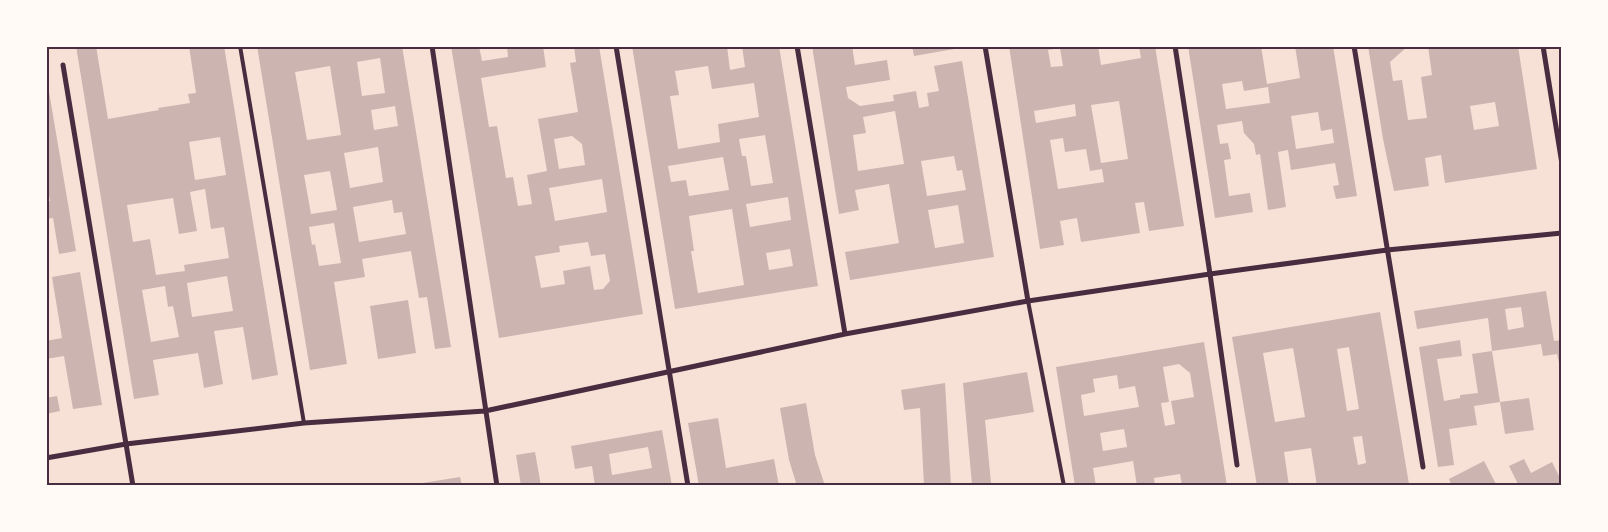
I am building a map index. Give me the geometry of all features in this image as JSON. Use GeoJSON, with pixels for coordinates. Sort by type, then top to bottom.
{"type":"FeatureCollection","features":[{"type":"Feature","properties":{"kind":"street"},"geometry":{"type":"LineString","coordinates":[[432,46],[497,486]]}},
{"type":"Feature","properties":{"kind":"street"},"geometry":{"type":"LineString","coordinates":[[616,46],[688,486]]}},
{"type":"Feature","properties":{"kind":"street"},"geometry":{"type":"LineString","coordinates":[[797,46],[845,334]]}},
{"type":"Feature","properties":{"kind":"street"},"geometry":{"type":"LineString","coordinates":[[985,46],[1028,301]]}},
{"type":"Feature","properties":{"kind":"street"},"geometry":{"type":"LineString","coordinates":[[1175,46],[1237,465]]}},
{"type":"Feature","properties":{"kind":"street"},"geometry":{"type":"LineString","coordinates":[[1354,46],[1424,467]]}},
{"type":"Feature","properties":{"kind":"street"},"geometry":{"type":"LineString","coordinates":[[1544,46],[1562,164]]}},
{"type":"Feature","properties":{"kind":"street"},"geometry":{"type":"LineString","coordinates":[[63,65],[133,486]]}},
{"type":"Feature","properties":{"kind":"street"},"geometry":{"type":"LineString","coordinates":[[46,458],[126,444],[304,423],[485,411],[845,334],[1028,301],[1387,250],[1562,233]]}},
{"type":"Feature","properties":{"kind":"lane"},"geometry":{"type":"LineString","coordinates":[[240,46],[304,423]]}},
{"type":"Feature","properties":{"kind":"lane"},"geometry":{"type":"LineString","coordinates":[[1028,301],[1064,486]]}},
{"type":"Feature","properties":{"kind":"building"},"geometry":{"type":"Polygon","coordinates":[[[76,46],[96,46],[108,119],[190,103],[188,94],[196,93],[189,46],[224,46],[278,375],[252,380],[243,327],[214,331],[223,384],[204,388],[198,353],[153,360],[159,395],[134,399],[76,46]],[[220,137],[189,142],[195,180],[226,175],[220,137]],[[205,189],[190,192],[197,231],[179,234],[173,198],[127,205],[133,242],[150,239],[156,275],[185,271],[184,265],[229,258],[224,227],[211,229],[205,189]],[[227,276],[187,283],[192,317],[233,311],[227,276]],[[165,286],[142,290],[151,342],[179,337],[173,306],[168,307],[165,286]]]}},
{"type":"Feature","properties":{"kind":"building"},"geometry":{"type":"Polygon","coordinates":[[[257,46],[402,46],[451,347],[435,349],[427,297],[419,298],[411,251],[362,259],[365,277],[334,282],[347,364],[310,370],[257,46]],[[380,58],[357,62],[362,96],[385,93],[380,58]],[[330,66],[295,72],[307,140],[341,135],[330,66]],[[395,106],[371,110],[374,130],[398,126],[395,106]],[[378,147],[344,153],[350,188],[383,182],[378,147]],[[330,171],[304,175],[311,214],[337,210],[330,171]],[[392,200],[353,207],[359,242],[406,234],[402,212],[394,213],[392,200]],[[334,223],[309,227],[312,245],[315,244],[319,266],[341,263],[334,223]]]}},
{"type":"Feature","properties":{"kind":"building"},"geometry":{"type":"Polygon","coordinates":[[[451,46],[479,46],[482,61],[508,57],[507,46],[543,46],[546,67],[481,78],[489,127],[497,126],[506,178],[513,177],[518,206],[532,204],[527,175],[547,171],[538,119],[578,112],[570,63],[576,62],[574,46],[599,46],[643,314],[499,338],[451,46]],[[572,136],[554,139],[559,169],[585,165],[582,144],[572,136]],[[602,179],[549,188],[555,221],[607,212],[602,179]],[[588,242],[559,246],[560,252],[535,256],[541,288],[565,284],[563,271],[590,266],[594,290],[603,289],[610,281],[605,254],[591,256],[588,242]]]}},
{"type":"Feature","properties":{"kind":"building"},"geometry":{"type":"Polygon","coordinates":[[[632,46],[727,46],[730,70],[745,67],[742,46],[779,46],[818,286],[675,309],[632,46]],[[708,66],[675,71],[679,95],[670,96],[678,149],[720,142],[718,124],[759,117],[754,83],[712,89],[708,66]],[[765,135],[739,139],[742,156],[746,156],[751,186],[773,183],[765,135]],[[723,157],[668,166],[671,182],[686,180],[689,196],[729,190],[723,157]],[[788,197],[746,204],[750,227],[791,220],[788,197]],[[732,209],[689,216],[694,251],[691,251],[698,293],[744,285],[732,209]],[[790,249],[766,253],[769,270],[793,266],[790,249]]]}},
{"type":"Feature","properties":{"kind":"building"},"geometry":{"type":"Polygon","coordinates":[[[812,46],[852,46],[855,65],[887,60],[890,80],[846,87],[848,98],[860,106],[894,101],[893,95],[916,91],[919,108],[929,106],[927,93],[939,91],[934,66],[962,61],[994,257],[850,280],[845,252],[899,243],[889,184],[855,190],[859,210],[839,214],[812,46]],[[895,111],[863,117],[866,133],[853,135],[858,171],[904,164],[895,111]],[[954,156],[921,161],[927,196],[966,190],[962,170],[957,171],[954,156]],[[958,205],[928,210],[935,248],[964,243],[958,205]]]}},
{"type":"Feature","properties":{"kind":"building"},"geometry":{"type":"Polygon","coordinates":[[[912,46],[960,46],[960,48],[914,56],[912,46]]]}},
{"type":"Feature","properties":{"kind":"building"},"geometry":{"type":"Polygon","coordinates":[[[1009,46],[1098,46],[1101,65],[1141,58],[1139,46],[1155,46],[1184,226],[1149,231],[1144,202],[1135,203],[1140,233],[1081,242],[1077,218],[1060,221],[1064,245],[1040,249],[1009,46]],[[1060,48],[1048,50],[1051,67],[1063,66],[1060,48]],[[1119,101],[1091,105],[1101,163],[1128,159],[1119,101]],[[1075,104],[1034,111],[1036,123],[1076,116],[1075,104]],[[1063,138],[1050,140],[1058,189],[1104,182],[1102,169],[1090,171],[1086,149],[1065,152],[1063,138]]]}},
{"type":"Feature","properties":{"kind":"building"},"geometry":{"type":"Polygon","coordinates":[[[1188,46],[1261,46],[1267,84],[1300,78],[1295,46],[1333,46],[1357,196],[1336,199],[1333,186],[1339,185],[1335,163],[1291,170],[1288,150],[1278,152],[1286,207],[1268,210],[1260,154],[1256,155],[1254,144],[1244,133],[1242,121],[1217,125],[1220,144],[1228,143],[1231,159],[1224,160],[1229,196],[1250,193],[1253,212],[1215,218],[1188,46]],[[1242,81],[1222,84],[1226,109],[1270,103],[1268,87],[1244,91],[1242,81]],[[1318,112],[1291,116],[1296,149],[1334,143],[1332,129],[1321,131],[1318,112]]]}},
{"type":"Feature","properties":{"kind":"building"},"geometry":{"type":"Polygon","coordinates":[[[1368,46],[1408,46],[1390,62],[1393,81],[1402,80],[1408,120],[1427,118],[1421,77],[1432,75],[1428,46],[1518,46],[1537,169],[1445,183],[1441,155],[1425,158],[1429,186],[1394,191],[1383,139],[1368,46]],[[1495,102],[1470,106],[1474,130],[1499,126],[1495,102]]]}},
{"type":"Feature","properties":{"kind":"building"},"geometry":{"type":"Polygon","coordinates":[[[46,74],[76,251],[59,254],[53,218],[46,219],[46,202],[50,201],[46,179],[46,74]]]}},
{"type":"Feature","properties":{"kind":"building"},"geometry":{"type":"Polygon","coordinates":[[[80,272],[102,405],[73,409],[64,356],[46,359],[46,341],[62,338],[52,277],[80,272]]]}},
{"type":"Feature","properties":{"kind":"building"},"geometry":{"type":"Polygon","coordinates":[[[1546,291],[1554,341],[1562,340],[1562,376],[1557,354],[1543,356],[1541,344],[1492,351],[1488,318],[1417,329],[1414,311],[1546,291]],[[1521,307],[1505,309],[1508,330],[1524,327],[1521,307]]]}},
{"type":"Feature","properties":{"kind":"building"},"geometry":{"type":"Polygon","coordinates":[[[408,300],[416,353],[378,359],[370,306],[408,300]]]}},
{"type":"Feature","properties":{"kind":"building"},"geometry":{"type":"Polygon","coordinates":[[[1380,312],[1409,484],[1398,486],[1317,486],[1311,448],[1284,452],[1289,486],[1257,486],[1232,337],[1380,312]],[[1349,347],[1337,349],[1347,411],[1359,409],[1349,347]],[[1293,348],[1263,353],[1275,422],[1305,417],[1293,348]],[[1362,436],[1353,437],[1358,465],[1366,463],[1362,436]]]}},
{"type":"Feature","properties":{"kind":"building"},"geometry":{"type":"Polygon","coordinates":[[[1460,340],[1462,356],[1437,359],[1444,401],[1460,398],[1460,395],[1478,393],[1472,354],[1492,351],[1500,402],[1474,406],[1477,425],[1449,429],[1454,465],[1438,467],[1419,347],[1460,340]]]}},
{"type":"Feature","properties":{"kind":"building"},"geometry":{"type":"Polygon","coordinates":[[[1204,342],[1227,486],[1182,486],[1180,474],[1154,478],[1155,486],[1137,486],[1133,461],[1093,468],[1096,486],[1075,486],[1056,367],[1204,342]],[[1179,364],[1163,367],[1169,402],[1161,403],[1165,426],[1175,424],[1171,401],[1194,397],[1190,373],[1179,364]],[[1117,375],[1093,379],[1095,392],[1081,395],[1084,416],[1139,407],[1135,386],[1119,389],[1117,375]],[[1124,429],[1100,433],[1103,451],[1127,447],[1124,429]]]}},
{"type":"Feature","properties":{"kind":"building"},"geometry":{"type":"Polygon","coordinates":[[[1027,372],[1034,412],[985,420],[991,483],[972,485],[963,383],[1027,372]]]}},
{"type":"Feature","properties":{"kind":"building"},"geometry":{"type":"Polygon","coordinates":[[[945,383],[951,486],[924,486],[920,408],[904,410],[901,390],[945,383]]]}},
{"type":"Feature","properties":{"kind":"building"},"geometry":{"type":"Polygon","coordinates":[[[57,396],[60,411],[46,414],[46,398],[57,396]]]}},
{"type":"Feature","properties":{"kind":"building"},"geometry":{"type":"Polygon","coordinates":[[[1529,398],[1534,430],[1505,434],[1500,402],[1529,398]]]}},
{"type":"Feature","properties":{"kind":"building"},"geometry":{"type":"Polygon","coordinates":[[[806,403],[815,455],[825,486],[797,486],[789,460],[780,408],[806,403]]]}},
{"type":"Feature","properties":{"kind":"building"},"geometry":{"type":"Polygon","coordinates":[[[718,418],[726,468],[774,459],[779,486],[699,486],[688,423],[718,418]]]}},
{"type":"Feature","properties":{"kind":"building"},"geometry":{"type":"Polygon","coordinates":[[[662,430],[672,486],[595,486],[592,466],[575,469],[571,446],[662,430]],[[648,447],[609,454],[612,475],[652,468],[648,447]]]}},
{"type":"Feature","properties":{"kind":"building"},"geometry":{"type":"Polygon","coordinates":[[[535,452],[541,486],[521,486],[516,455],[535,452]]]}},
{"type":"Feature","properties":{"kind":"building"},"geometry":{"type":"Polygon","coordinates":[[[1524,459],[1531,473],[1552,462],[1562,482],[1562,486],[1519,486],[1509,466],[1524,459]]]}},
{"type":"Feature","properties":{"kind":"building"},"geometry":{"type":"Polygon","coordinates":[[[1484,461],[1497,486],[1452,486],[1449,479],[1484,461]]]}},
{"type":"Feature","properties":{"kind":"building"},"geometry":{"type":"Polygon","coordinates":[[[460,477],[462,486],[410,486],[410,485],[460,477]]]}}]}
